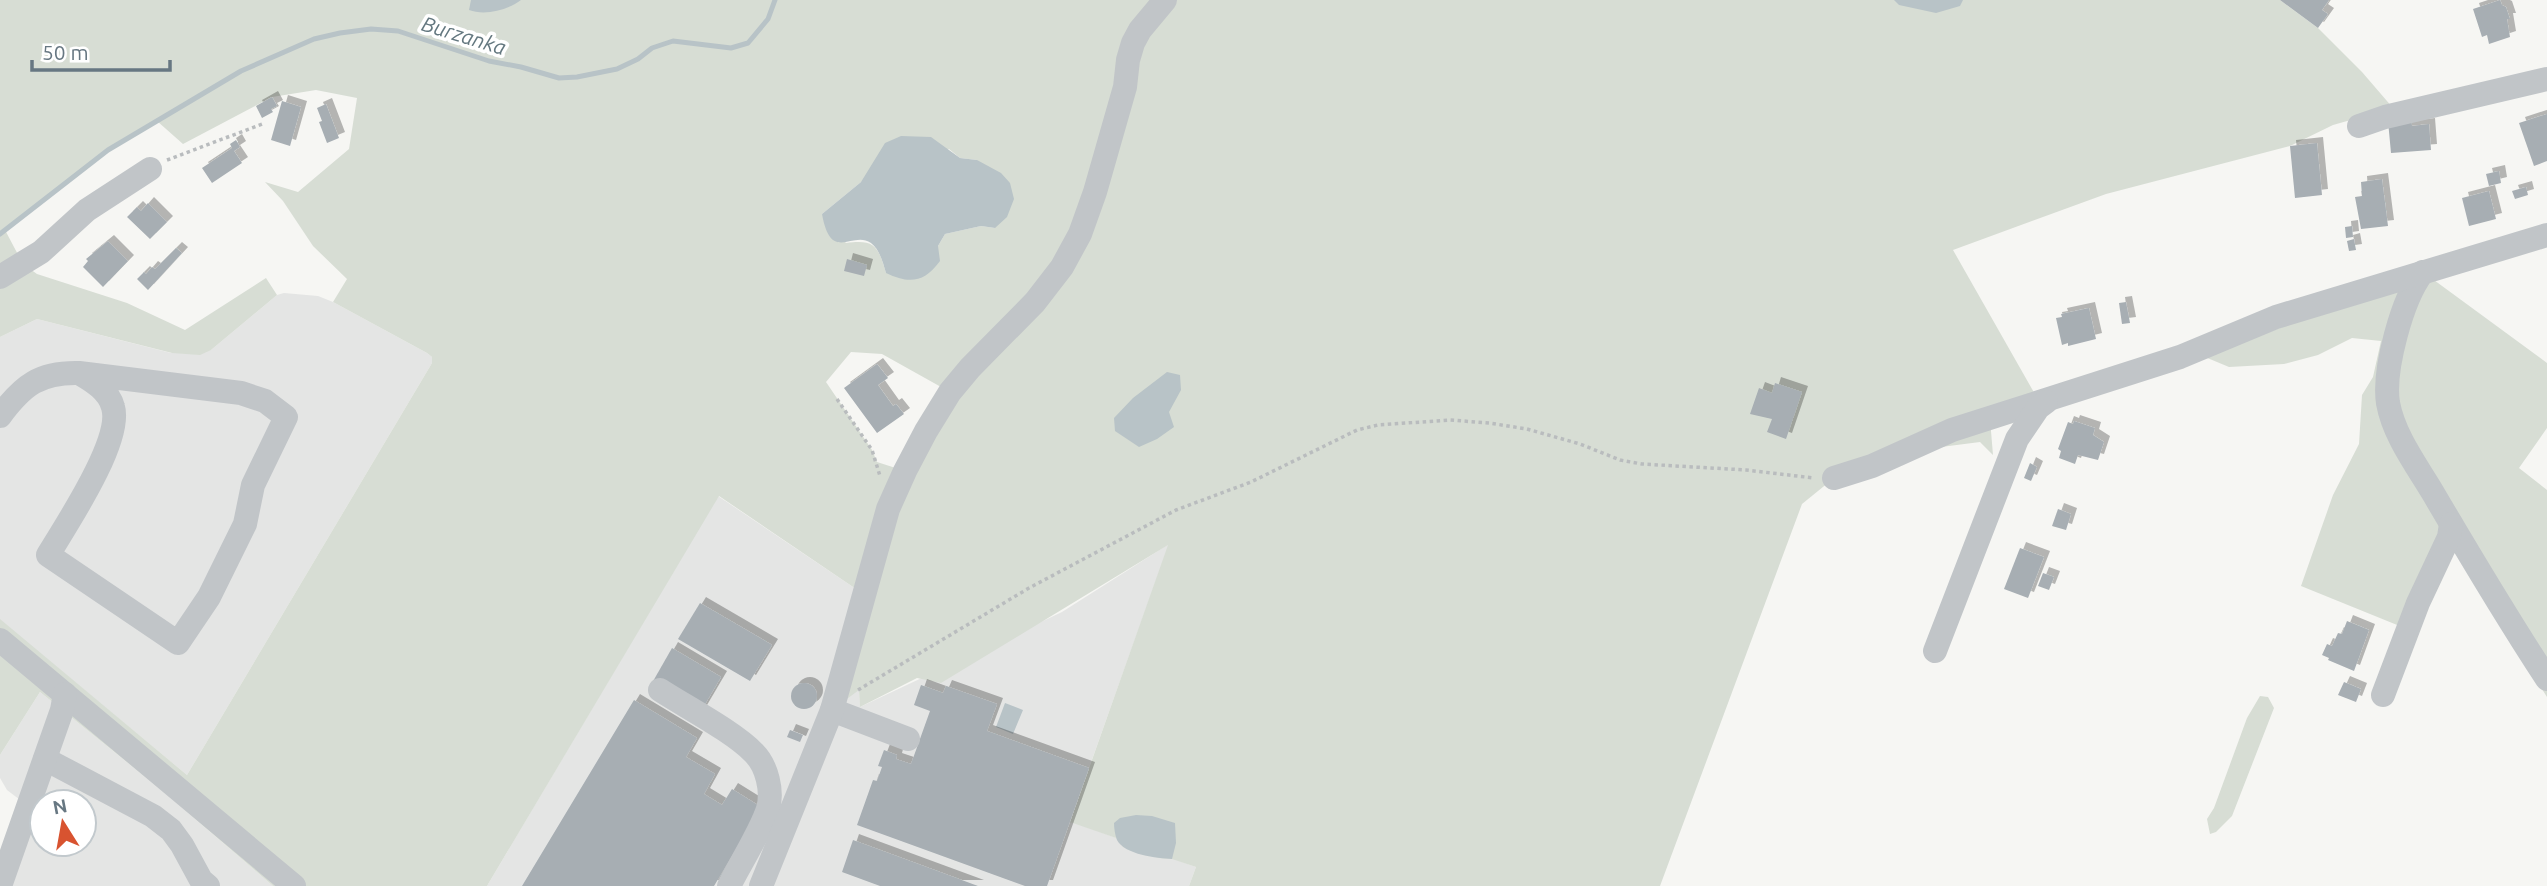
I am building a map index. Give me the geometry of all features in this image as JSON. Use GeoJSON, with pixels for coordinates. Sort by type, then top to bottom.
{"type":"FeatureCollection","features":[{"type":"Feature","properties":{"kind":"lane"},"geometry":{"type":"LineString","coordinates":[[761,886],[832,710],[888,509],[926,431],[950,392],[1035,302],[1068,256],[1080,234],[1095,192],[1125,86],[1133,43],[1140,30],[1165,0]]}},
{"type":"Feature","properties":{"kind":"lane"},"geometry":{"type":"LineString","coordinates":[[2359,126],[2385,117],[2547,79]]}},
{"type":"Feature","properties":{"kind":"lane"},"geometry":{"type":"LineString","coordinates":[[0,277],[41,252],[87,210],[150,169]]}},
{"type":"Feature","properties":{"kind":"lane"},"geometry":{"type":"LineString","coordinates":[[1834,478],[1872,466],[1952,430],[2180,357],[2276,317],[2547,235]]}},
{"type":"Feature","properties":{"kind":"lane"},"geometry":{"type":"LineString","coordinates":[[2423,272],[2411,292],[2393,348],[2388,374],[2388,402],[2397,430],[2493,596],[2547,679]]}},
{"type":"Feature","properties":{"kind":"lane"},"geometry":{"type":"LineString","coordinates":[[0,416],[22,390],[36,381],[53,374],[79,373],[241,393],[265,401],[286,417],[253,485],[245,524],[209,597],[178,643],[48,555],[77,506],[113,434],[115,423],[113,404],[100,387],[79,373]]}},
{"type":"Feature","properties":{"kind":"lane"},"geometry":{"type":"LineString","coordinates":[[1935,651],[2017,439],[2038,408],[2053,398]]}},
{"type":"Feature","properties":{"kind":"lane"},"geometry":{"type":"LineString","coordinates":[[2383,695],[2414,611],[2449,537],[2451,524]]}},
{"type":"Feature","properties":{"kind":"lane"},"geometry":{"type":"LineString","coordinates":[[0,640],[294,886]]}},
{"type":"Feature","properties":{"kind":"lane"},"geometry":{"type":"LineString","coordinates":[[660,691],[738,740],[753,752],[765,768],[768,809],[729,886]]}},
{"type":"Feature","properties":{"kind":"lane"},"geometry":{"type":"LineString","coordinates":[[0,886],[62,710],[65,694]]}},
{"type":"Feature","properties":{"kind":"lane"},"geometry":{"type":"LineString","coordinates":[[832,710],[908,739]]}},
{"type":"Feature","properties":{"kind":"lane"},"geometry":{"type":"LineString","coordinates":[[45,759],[153,817],[171,830],[182,845],[200,884]]}},
{"type":"Feature","properties":{"kind":"path"},"geometry":{"type":"LineString","coordinates":[[150,169],[187,151],[265,123]]}},
{"type":"Feature","properties":{"kind":"path"},"geometry":{"type":"LineString","coordinates":[[837,398],[872,450],[888,509]]}},
{"type":"Feature","properties":{"kind":"path"},"geometry":{"type":"LineString","coordinates":[[832,710],[859,690],[1029,588],[1176,510],[1251,482],[1357,430],[1407,422],[1450,420],[1489,423],[1527,429],[1580,444],[1620,460],[1642,464],[1834,478]]}},
{"type":"Feature","properties":{"kind":"shaded area"},"geometry":{"type":"Polygon","coordinates":[[[0,0],[2280,0],[2318,28],[2393,108],[2333,125],[2290,146],[2106,194],[1953,250],[2040,403],[1990,419],[1993,455],[1980,442],[1941,447],[1834,478],[1802,504],[1660,886],[1189,886],[1196,867],[1123,847],[1116,838],[1070,822],[1168,545],[941,683],[917,678],[860,707],[859,690],[832,710],[856,589],[719,496],[487,886],[273,886],[164,792],[40,692],[0,755],[0,619],[187,775],[432,363],[432,357],[427,353],[333,302],[347,279],[313,246],[283,201],[265,182],[298,192],[349,149],[357,98],[316,90],[272,97],[183,144],[157,121],[108,150],[5,230],[23,264],[37,274],[127,303],[185,330],[266,278],[277,295],[211,350],[200,355],[172,353],[37,319],[0,337],[0,0]],[[949,149],[861,182],[822,214],[846,243],[863,242],[874,246],[886,273],[938,246],[945,234],[981,226],[995,228],[977,160],[960,158],[949,149]],[[851,352],[826,382],[872,450],[877,462],[905,471],[950,392],[882,354],[851,352]]]}},
{"type":"Feature","properties":{"kind":"shaded area"},"geometry":{"type":"Polygon","coordinates":[[[471,0],[521,0],[503,9],[475,12],[469,10],[471,0]]]}},
{"type":"Feature","properties":{"kind":"shaded area"},"geometry":{"type":"Polygon","coordinates":[[[1894,0],[1963,0],[1960,6],[1936,13],[1899,5],[1894,0]]]}},
{"type":"Feature","properties":{"kind":"shaded area"},"geometry":{"type":"Polygon","coordinates":[[[901,136],[931,137],[960,158],[977,160],[1001,173],[1010,183],[1014,199],[1007,217],[995,228],[981,226],[945,234],[938,246],[940,261],[928,274],[909,280],[886,273],[879,253],[871,243],[864,240],[836,242],[826,229],[822,214],[861,182],[885,143],[901,136]]]}},
{"type":"Feature","properties":{"kind":"shaded area"},"geometry":{"type":"Polygon","coordinates":[[[2423,272],[2547,363],[2547,428],[2519,468],[2547,490],[2547,697],[2457,555],[2445,546],[2407,629],[2301,586],[2333,495],[2359,444],[2362,395],[2373,377],[2381,341],[2352,338],[2318,355],[2284,364],[2229,367],[2205,357],[2423,272]]]}},
{"type":"Feature","properties":{"kind":"shaded area"},"geometry":{"type":"Polygon","coordinates":[[[284,293],[318,296],[333,302],[427,353],[432,357],[432,363],[187,775],[0,620],[0,337],[37,319],[171,353],[211,350],[277,295],[284,293]]]}},
{"type":"Feature","properties":{"kind":"shaded area"},"geometry":{"type":"Polygon","coordinates":[[[1167,372],[1180,375],[1181,390],[1169,412],[1174,427],[1139,447],[1115,431],[1114,418],[1133,398],[1167,372]]]}},
{"type":"Feature","properties":{"kind":"shaded area"},"geometry":{"type":"Polygon","coordinates":[[[718,496],[856,589],[860,707],[1062,612],[1169,544],[1070,821],[1196,867],[1189,886],[487,886],[718,496]]]}},
{"type":"Feature","properties":{"kind":"shaded area"},"geometry":{"type":"Polygon","coordinates":[[[40,692],[164,792],[273,886],[0,886],[28,806],[7,790],[0,778],[0,755],[40,692]]]}},
{"type":"Feature","properties":{"kind":"shaded area"},"geometry":{"type":"Polygon","coordinates":[[[2260,696],[2268,697],[2274,708],[2232,816],[2216,832],[2210,834],[2207,819],[2214,808],[2247,718],[2260,696]]]}},
{"type":"Feature","properties":{"kind":"shaded area"},"geometry":{"type":"Polygon","coordinates":[[[1005,703],[1023,710],[1013,734],[996,727],[1005,703]]]}},
{"type":"Feature","properties":{"kind":"shaded area"},"geometry":{"type":"Polygon","coordinates":[[[1152,816],[1175,823],[1176,843],[1172,859],[1142,855],[1121,845],[1116,838],[1114,823],[1120,818],[1152,816]]]}},
{"type":"Feature","properties":{"kind":"building"},"geometry":{"type":"Polygon","coordinates":[[[2280,0],[2329,0],[2322,10],[2328,14],[2318,28],[2280,0]]]}},
{"type":"Feature","properties":{"kind":"building"},"geometry":{"type":"Polygon","coordinates":[[[2500,0],[2510,19],[2507,19],[2510,37],[2489,44],[2487,35],[2482,37],[2473,9],[2500,0]]]}},
{"type":"Feature","properties":{"kind":"building"},"geometry":{"type":"Polygon","coordinates":[[[272,97],[277,106],[271,109],[273,112],[262,118],[256,106],[272,97]]]}},
{"type":"Feature","properties":{"kind":"building"},"geometry":{"type":"Polygon","coordinates":[[[282,101],[301,107],[290,146],[271,140],[282,101]]]}},
{"type":"Feature","properties":{"kind":"building"},"geometry":{"type":"Polygon","coordinates":[[[326,104],[339,138],[327,143],[317,108],[326,104]]]}},
{"type":"Feature","properties":{"kind":"building"},"geometry":{"type":"Polygon","coordinates":[[[2547,114],[2547,161],[2534,166],[2519,123],[2547,114]]]}},
{"type":"Feature","properties":{"kind":"building"},"geometry":{"type":"Polygon","coordinates":[[[2411,119],[2412,126],[2429,124],[2431,150],[2391,153],[2388,121],[2411,119]]]}},
{"type":"Feature","properties":{"kind":"building"},"geometry":{"type":"Polygon","coordinates":[[[236,140],[240,147],[234,151],[242,163],[212,183],[202,168],[232,148],[230,144],[236,140]]]}},
{"type":"Feature","properties":{"kind":"building"},"geometry":{"type":"Polygon","coordinates":[[[2317,143],[2322,195],[2295,198],[2290,146],[2317,143]]]}},
{"type":"Feature","properties":{"kind":"building"},"geometry":{"type":"Polygon","coordinates":[[[2499,171],[2501,183],[2489,186],[2486,174],[2499,171]]]}},
{"type":"Feature","properties":{"kind":"building"},"geometry":{"type":"Polygon","coordinates":[[[2382,179],[2388,226],[2361,229],[2355,197],[2362,196],[2361,182],[2382,179]]]}},
{"type":"Feature","properties":{"kind":"building"},"geometry":{"type":"Polygon","coordinates":[[[2526,187],[2528,195],[2515,199],[2512,191],[2526,187]]]}},
{"type":"Feature","properties":{"kind":"building"},"geometry":{"type":"Polygon","coordinates":[[[2489,191],[2496,219],[2469,226],[2462,198],[2489,191]]]}},
{"type":"Feature","properties":{"kind":"building"},"geometry":{"type":"Polygon","coordinates":[[[148,203],[167,222],[150,239],[127,217],[137,207],[141,211],[148,203]]]}},
{"type":"Feature","properties":{"kind":"building"},"geometry":{"type":"Polygon","coordinates":[[[2352,226],[2353,237],[2346,238],[2345,227],[2352,226]]]}},
{"type":"Feature","properties":{"kind":"building"},"geometry":{"type":"Polygon","coordinates":[[[2354,239],[2356,250],[2349,251],[2347,241],[2354,239]]]}},
{"type":"Feature","properties":{"kind":"building"},"geometry":{"type":"Polygon","coordinates":[[[108,241],[128,261],[103,287],[83,267],[88,261],[86,259],[108,241]]]}},
{"type":"Feature","properties":{"kind":"building"},"geometry":{"type":"Polygon","coordinates":[[[176,248],[182,253],[148,290],[137,279],[152,267],[155,269],[176,248]]]}},
{"type":"Feature","properties":{"kind":"building"},"geometry":{"type":"Polygon","coordinates":[[[847,259],[867,265],[864,276],[844,271],[847,259]]]}},
{"type":"Feature","properties":{"kind":"building"},"geometry":{"type":"Polygon","coordinates":[[[2126,302],[2130,323],[2122,324],[2119,303],[2126,302]]]}},
{"type":"Feature","properties":{"kind":"building"},"geometry":{"type":"Polygon","coordinates":[[[2089,308],[2096,339],[2062,345],[2056,318],[2062,317],[2061,314],[2089,308]]]}},
{"type":"Feature","properties":{"kind":"building"},"geometry":{"type":"Polygon","coordinates":[[[877,364],[888,378],[878,385],[893,406],[896,404],[904,414],[877,433],[844,388],[877,364]]]}},
{"type":"Feature","properties":{"kind":"building"},"geometry":{"type":"Polygon","coordinates":[[[1775,383],[1802,392],[1786,439],[1767,432],[1772,419],[1750,414],[1759,388],[1772,393],[1775,383]]]}},
{"type":"Feature","properties":{"kind":"building"},"geometry":{"type":"Polygon","coordinates":[[[2074,421],[2095,428],[2093,435],[2104,442],[2098,460],[2078,455],[2075,464],[2059,458],[2061,451],[2058,449],[2068,422],[2073,424],[2074,421]]]}},
{"type":"Feature","properties":{"kind":"building"},"geometry":{"type":"Polygon","coordinates":[[[2030,463],[2037,467],[2031,481],[2024,478],[2030,463]]]}},
{"type":"Feature","properties":{"kind":"building"},"geometry":{"type":"Polygon","coordinates":[[[2058,509],[2071,514],[2066,530],[2052,526],[2058,509]]]}},
{"type":"Feature","properties":{"kind":"building"},"geometry":{"type":"Polygon","coordinates":[[[2020,548],[2044,557],[2028,598],[2004,589],[2020,548]]]}},
{"type":"Feature","properties":{"kind":"building"},"geometry":{"type":"Polygon","coordinates":[[[2043,573],[2054,577],[2049,590],[2038,586],[2043,573]]]}},
{"type":"Feature","properties":{"kind":"building"},"geometry":{"type":"Polygon","coordinates":[[[700,603],[772,645],[750,681],[678,639],[700,603]]]}},
{"type":"Feature","properties":{"kind":"building"},"geometry":{"type":"Polygon","coordinates":[[[2347,621],[2369,630],[2354,671],[2322,655],[2327,644],[2332,646],[2338,633],[2342,634],[2347,621]]]}},
{"type":"Feature","properties":{"kind":"building"},"geometry":{"type":"Polygon","coordinates":[[[672,648],[721,677],[701,711],[652,683],[672,648]]]}},
{"type":"Feature","properties":{"kind":"building"},"geometry":{"type":"Polygon","coordinates":[[[2344,682],[2361,689],[2356,702],[2338,695],[2344,682]]]}},
{"type":"Feature","properties":{"kind":"building"},"geometry":{"type":"Polygon","coordinates":[[[804,683],[813,687],[817,696],[813,705],[804,709],[795,705],[791,696],[795,687],[804,683]]]}},
{"type":"Feature","properties":{"kind":"building"},"geometry":{"type":"Polygon","coordinates":[[[921,685],[943,693],[946,686],[997,704],[987,731],[1089,768],[1047,886],[1025,886],[857,825],[873,780],[877,781],[882,767],[878,766],[884,750],[897,755],[896,759],[911,764],[930,711],[914,705],[921,685]]]}},
{"type":"Feature","properties":{"kind":"building"},"geometry":{"type":"Polygon","coordinates":[[[634,700],[697,738],[686,757],[715,774],[704,794],[722,805],[732,789],[761,807],[714,886],[522,886],[634,700]]]}},
{"type":"Feature","properties":{"kind":"building"},"geometry":{"type":"Polygon","coordinates":[[[790,730],[803,735],[800,742],[787,737],[790,730]]]}},
{"type":"Feature","properties":{"kind":"building"},"geometry":{"type":"Polygon","coordinates":[[[853,840],[978,886],[880,886],[842,872],[853,840]]]}},
{"type":"Feature","properties":{"kind":"waterway","name":"Burzanka"},"geometry":{"type":"LineString","coordinates":[[0,234],[108,150],[241,71],[314,39],[371,29],[398,31],[489,61],[559,78],[577,77],[617,69],[638,59],[652,48],[673,41],[731,48],[748,43],[768,19],[775,0]]}}]}
